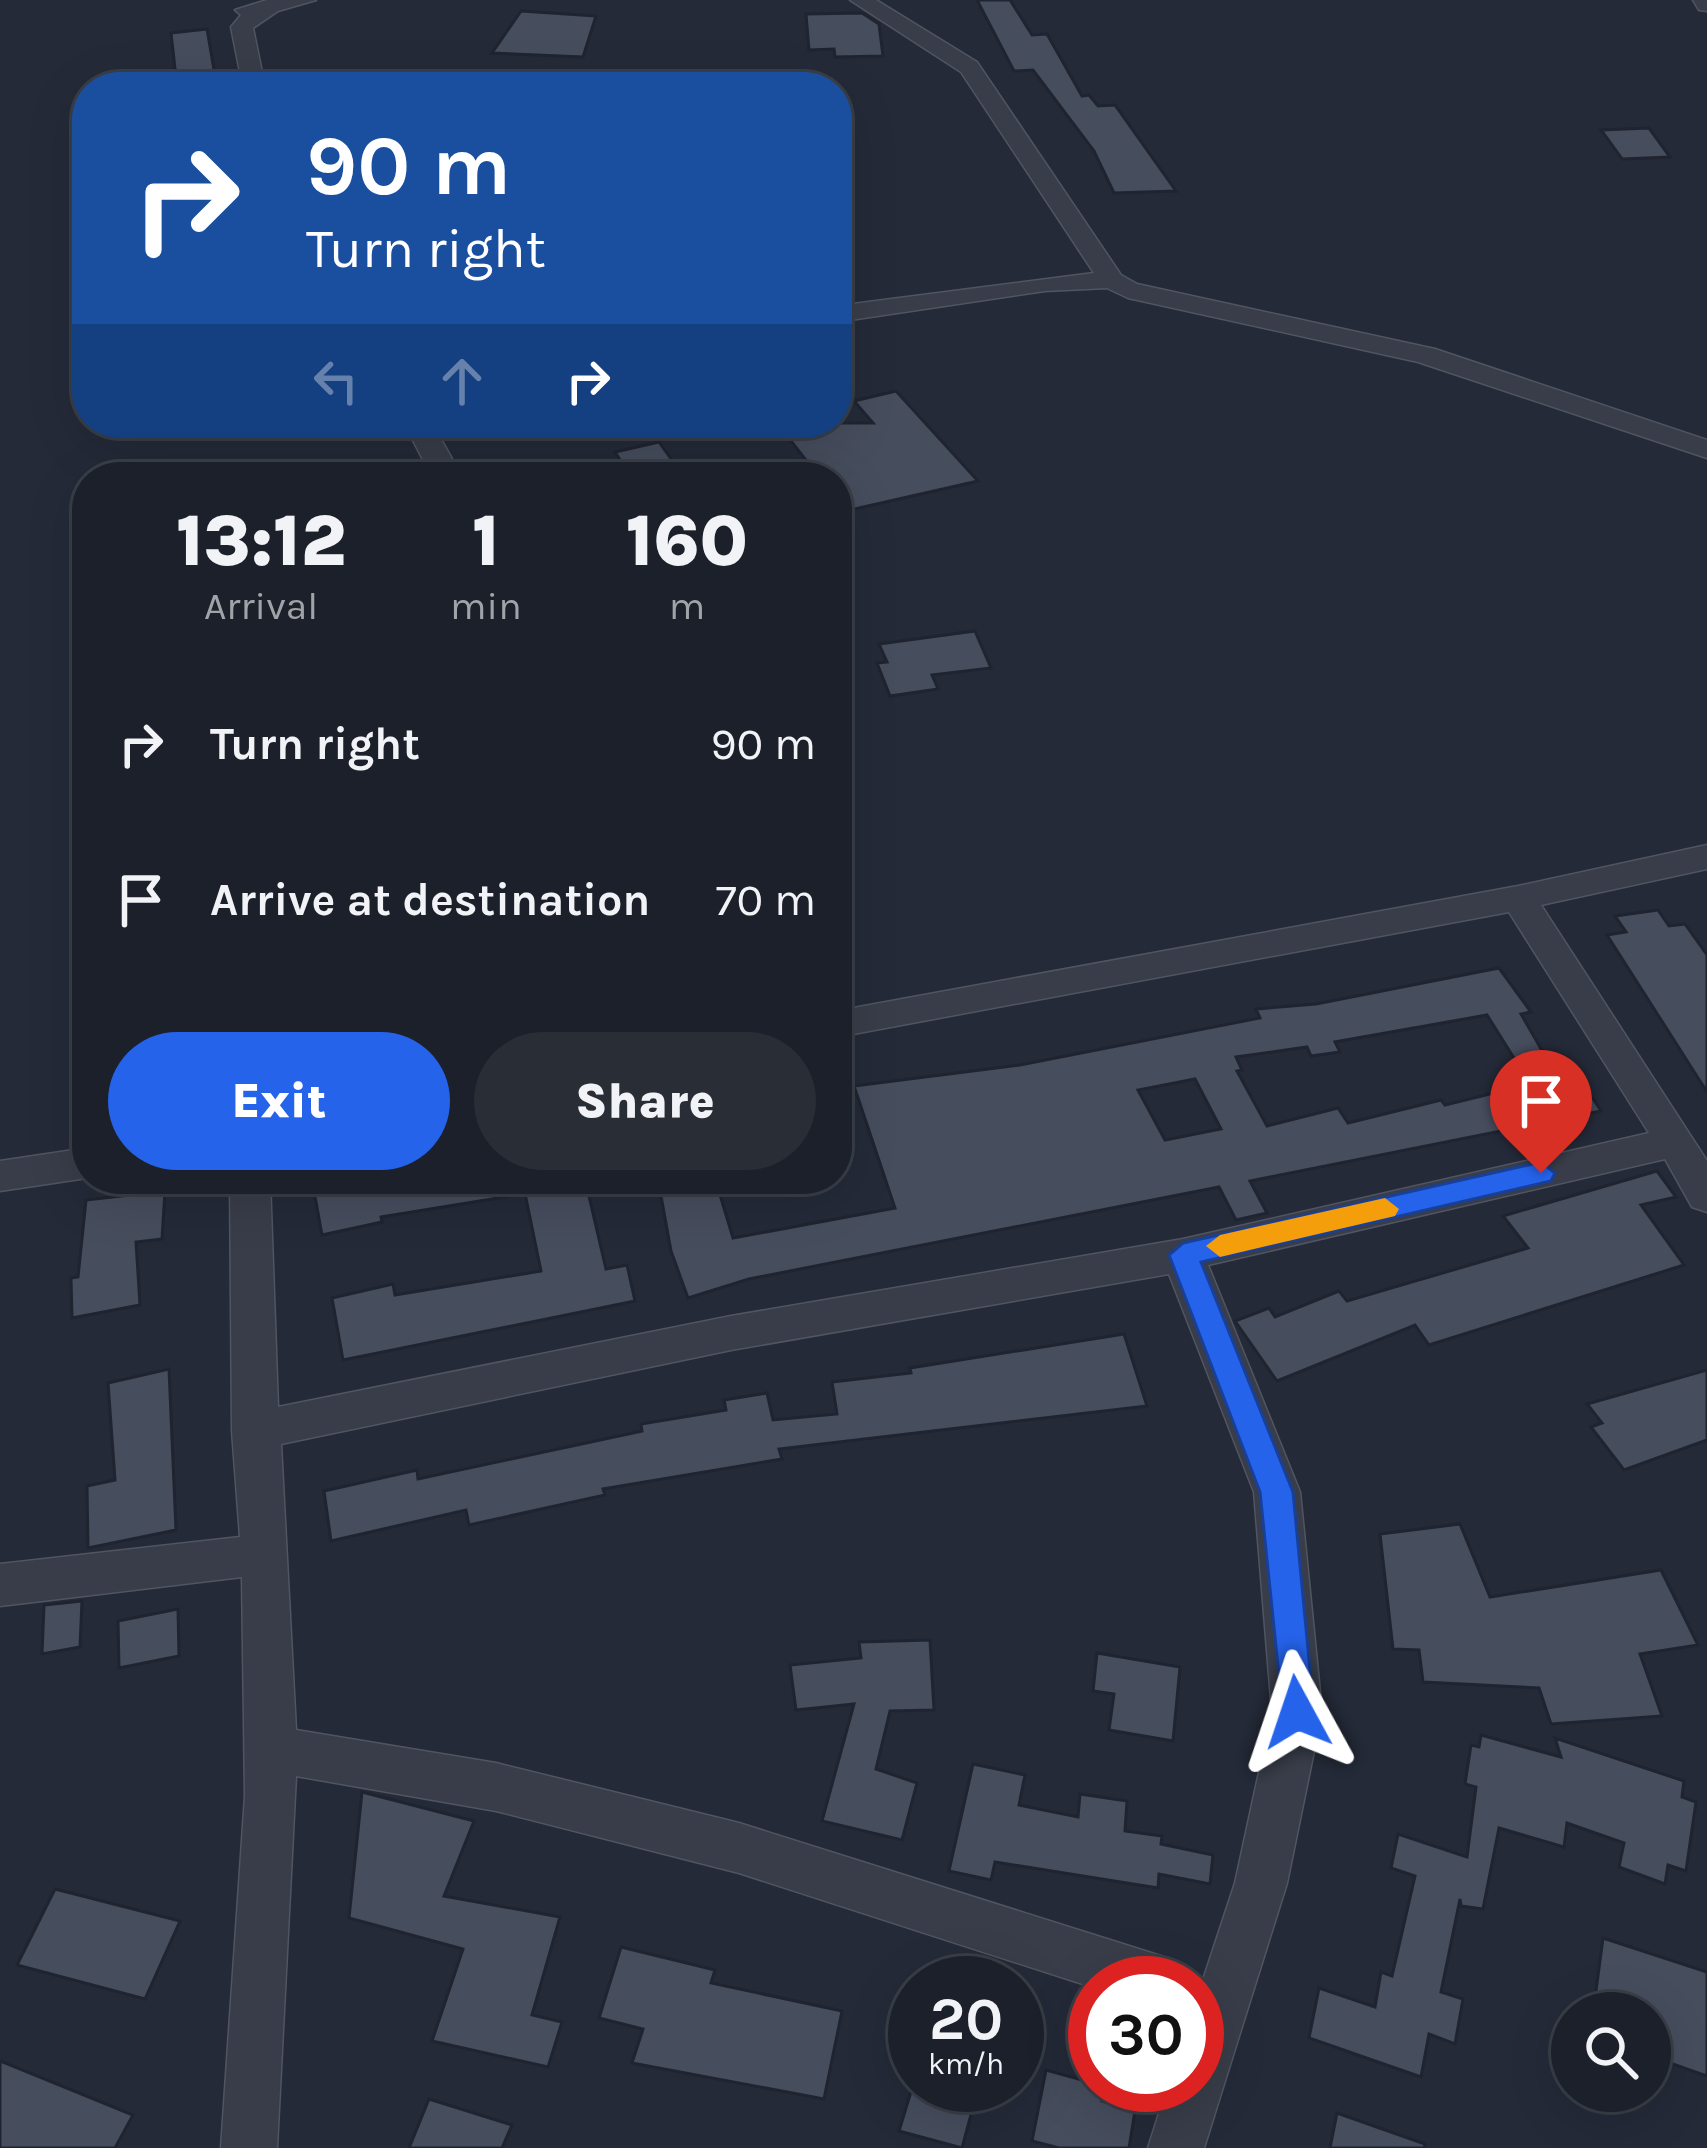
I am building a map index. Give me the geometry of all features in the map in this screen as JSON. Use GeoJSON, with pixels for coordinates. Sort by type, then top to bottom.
{"type":"FeatureCollection","features":[{"type":"Feature","properties":{"kind":"street"},"geometry":{"type":"LineString","coordinates":[[251,72],[242,28],[262,10],[305,0]]}},
{"type":"Feature","properties":{"kind":"street"},"geometry":{"type":"LineString","coordinates":[[861,0],[969,67],[1112,280]]}},
{"type":"Feature","properties":{"kind":"street"},"geometry":{"type":"LineString","coordinates":[[852,312],[1045,283],[1112,280],[1165,300],[1425,355],[1707,449]]}},
{"type":"Feature","properties":{"kind":"street"},"geometry":{"type":"LineString","coordinates":[[852,1021],[1518,898],[1707,856]]}},
{"type":"Feature","properties":{"kind":"street"},"geometry":{"type":"LineString","coordinates":[[1518,898],[1707,1196]]}},
{"type":"Feature","properties":{"kind":"street"},"geometry":{"type":"LineString","coordinates":[[254,1431],[731,1333],[1183,1255],[1675,1142]]}},
{"type":"Feature","properties":{"kind":"street"},"geometry":{"type":"LineString","coordinates":[[0,1175],[72,1165]]}},
{"type":"Feature","properties":{"kind":"street"},"geometry":{"type":"LineString","coordinates":[[249,2148],[272,1749],[266,1554],[254,1431],[250,1194]]}},
{"type":"Feature","properties":{"kind":"street"},"geometry":{"type":"LineString","coordinates":[[1183,1255],[1276,1492],[1297,1712],[1261,1883],[1224,1969]]}},
{"type":"Feature","properties":{"kind":"street"},"geometry":{"type":"LineString","coordinates":[[0,1586],[266,1554]]}},
{"type":"Feature","properties":{"kind":"street"},"geometry":{"type":"LineString","coordinates":[[272,1749],[496,1787],[739,1848],[1077,1956]]}},
{"type":"Feature","properties":{"kind":"street"},"geometry":{"type":"LineString","coordinates":[[1177,2148],[1185,2112]]}},
{"type":"Feature","properties":{"kind":"building"},"geometry":{"type":"Polygon","coordinates":[[[977,0],[1010,0],[1032,35],[1047,34],[1082,96],[1089,95],[1098,106],[1115,105],[1176,191],[1114,193],[1094,151],[1033,70],[1014,71],[977,0]]]}},
{"type":"Feature","properties":{"kind":"building"},"geometry":{"type":"Polygon","coordinates":[[[521,11],[596,16],[583,57],[492,53],[521,11]]]}},
{"type":"Feature","properties":{"kind":"building"},"geometry":{"type":"Polygon","coordinates":[[[862,13],[879,24],[883,56],[835,57],[834,49],[809,50],[806,14],[862,13]]]}},
{"type":"Feature","properties":{"kind":"building"},"geometry":{"type":"Polygon","coordinates":[[[207,29],[214,72],[175,72],[171,33],[207,29]]]}},
{"type":"Feature","properties":{"kind":"building"},"geometry":{"type":"Polygon","coordinates":[[[1649,128],[1670,157],[1622,159],[1601,130],[1649,128]]]}},
{"type":"Feature","properties":{"kind":"building"},"geometry":{"type":"Polygon","coordinates":[[[896,391],[978,481],[852,510],[852,462],[807,462],[789,438],[852,438],[852,423],[873,423],[854,401],[896,391]]]}},
{"type":"Feature","properties":{"kind":"building"},"geometry":{"type":"Polygon","coordinates":[[[659,442],[673,462],[621,462],[615,452],[659,442]]]}},
{"type":"Feature","properties":{"kind":"building"},"geometry":{"type":"Polygon","coordinates":[[[975,631],[991,668],[932,675],[938,689],[890,696],[877,663],[887,662],[879,644],[975,631]]]}},
{"type":"Feature","properties":{"kind":"building"},"geometry":{"type":"Polygon","coordinates":[[[1658,910],[1669,926],[1685,924],[1707,955],[1707,1092],[1607,935],[1626,932],[1615,916],[1658,910]]]}},
{"type":"Feature","properties":{"kind":"building"},"geometry":{"type":"Polygon","coordinates":[[[1499,968],[1531,1012],[1521,1014],[1551,1066],[1570,1063],[1601,1111],[1250,1181],[1267,1213],[1236,1220],[1219,1187],[749,1279],[688,1298],[671,1251],[661,1196],[720,1194],[733,1238],[895,1208],[854,1086],[1020,1065],[1260,1018],[1256,1009],[1316,1004],[1499,968]],[[1487,1015],[1335,1042],[1340,1052],[1311,1056],[1307,1047],[1236,1057],[1242,1070],[1237,1071],[1267,1126],[1338,1108],[1348,1123],[1441,1100],[1445,1105],[1518,1087],[1510,1073],[1522,1071],[1487,1015]],[[1195,1079],[1138,1090],[1165,1140],[1221,1129],[1195,1079]]]}},
{"type":"Feature","properties":{"kind":"building"},"geometry":{"type":"Polygon","coordinates":[[[1657,1171],[1676,1197],[1641,1205],[1684,1265],[1429,1345],[1415,1325],[1277,1381],[1235,1321],[1269,1308],[1275,1317],[1339,1291],[1347,1301],[1528,1248],[1503,1216],[1657,1171]]]}},
{"type":"Feature","properties":{"kind":"building"},"geometry":{"type":"Polygon","coordinates":[[[165,1194],[162,1239],[136,1242],[140,1305],[72,1318],[71,1278],[78,1277],[86,1200],[165,1194]]]}},
{"type":"Feature","properties":{"kind":"building"},"geometry":{"type":"Polygon","coordinates":[[[315,1194],[517,1194],[381,1217],[382,1222],[322,1235],[315,1194]]]}},
{"type":"Feature","properties":{"kind":"building"},"geometry":{"type":"Polygon","coordinates":[[[525,1194],[588,1194],[606,1269],[627,1265],[635,1301],[343,1360],[332,1298],[393,1284],[395,1295],[541,1271],[525,1194]]]}},
{"type":"Feature","properties":{"kind":"building"},"geometry":{"type":"Polygon","coordinates":[[[1124,1334],[1147,1406],[779,1449],[782,1459],[603,1489],[605,1495],[469,1525],[466,1510],[331,1541],[324,1491],[417,1470],[418,1479],[642,1431],[641,1424],[726,1410],[724,1400],[767,1393],[773,1420],[837,1414],[832,1382],[911,1373],[910,1368],[1124,1334]]]}},
{"type":"Feature","properties":{"kind":"building"},"geometry":{"type":"Polygon","coordinates":[[[169,1369],[176,1530],[88,1548],[87,1486],[115,1480],[108,1383],[169,1369]]]}},
{"type":"Feature","properties":{"kind":"building"},"geometry":{"type":"Polygon","coordinates":[[[1707,1370],[1707,1440],[1624,1470],[1591,1427],[1602,1423],[1587,1404],[1707,1370]]]}},
{"type":"Feature","properties":{"kind":"building"},"geometry":{"type":"Polygon","coordinates":[[[1460,1524],[1490,1597],[1661,1570],[1698,1645],[1640,1654],[1662,1716],[1551,1724],[1539,1688],[1423,1682],[1419,1650],[1393,1649],[1380,1534],[1460,1524]]]}},
{"type":"Feature","properties":{"kind":"building"},"geometry":{"type":"Polygon","coordinates":[[[82,1601],[80,1647],[42,1654],[44,1605],[82,1601]]]}},
{"type":"Feature","properties":{"kind":"building"},"geometry":{"type":"Polygon","coordinates":[[[178,1609],[179,1656],[119,1668],[118,1621],[178,1609]]]}},
{"type":"Feature","properties":{"kind":"building"},"geometry":{"type":"Polygon","coordinates":[[[930,1640],[934,1710],[890,1711],[876,1769],[917,1783],[902,1840],[822,1821],[854,1704],[796,1710],[790,1665],[861,1658],[859,1642],[930,1640]]]}},
{"type":"Feature","properties":{"kind":"building"},"geometry":{"type":"Polygon","coordinates":[[[1097,1653],[1180,1667],[1173,1741],[1109,1730],[1114,1694],[1093,1691],[1097,1653]]]}},
{"type":"Feature","properties":{"kind":"building"},"geometry":{"type":"Polygon","coordinates":[[[1481,1735],[1561,1757],[1555,1738],[1684,1781],[1682,1797],[1696,1802],[1686,1871],[1668,1865],[1665,1884],[1619,1867],[1624,1843],[1567,1823],[1564,1847],[1499,1828],[1483,1909],[1461,1906],[1460,1899],[1441,1992],[1463,1999],[1455,2044],[1429,2034],[1421,2077],[1309,2038],[1319,1988],[1375,2007],[1381,1972],[1392,1976],[1415,1876],[1391,1868],[1398,1834],[1467,1857],[1476,1787],[1465,1784],[1471,1745],[1479,1747],[1481,1735]]]}},
{"type":"Feature","properties":{"kind":"building"},"geometry":{"type":"Polygon","coordinates":[[[973,1764],[1025,1775],[1019,1805],[1078,1817],[1080,1794],[1127,1801],[1125,1831],[1162,1836],[1161,1844],[1213,1855],[1210,1884],[1159,1874],[1158,1888],[995,1862],[991,1880],[949,1871],[973,1764]]]}},
{"type":"Feature","properties":{"kind":"building"},"geometry":{"type":"Polygon","coordinates":[[[362,1792],[474,1821],[444,1896],[560,1917],[532,2015],[562,2022],[548,2067],[432,2041],[463,1949],[349,1918],[362,1792]]]}},
{"type":"Feature","properties":{"kind":"building"},"geometry":{"type":"Polygon","coordinates":[[[55,1889],[180,1921],[145,1999],[17,1965],[55,1889]]]}},
{"type":"Feature","properties":{"kind":"building"},"geometry":{"type":"Polygon","coordinates":[[[1603,1938],[1707,1972],[1707,2076],[1671,2063],[1671,1992],[1596,1992],[1603,1938]]]}},
{"type":"Feature","properties":{"kind":"building"},"geometry":{"type":"Polygon","coordinates":[[[621,1947],[715,1970],[711,1983],[842,2011],[824,2099],[632,2063],[643,2029],[599,2018],[621,1947]]]}},
{"type":"Feature","properties":{"kind":"building"},"geometry":{"type":"Polygon","coordinates":[[[0,2061],[133,2115],[115,2148],[0,2148],[0,2061]]]}},
{"type":"Feature","properties":{"kind":"building"},"geometry":{"type":"Polygon","coordinates":[[[1046,2070],[1068,2076],[1068,2112],[1135,2112],[1129,2148],[1059,2148],[1032,2141],[1038,2112],[1044,2112],[1046,2070]]]}},
{"type":"Feature","properties":{"kind":"building"},"geometry":{"type":"Polygon","coordinates":[[[429,2099],[512,2125],[502,2148],[409,2148],[429,2099]]]}},
{"type":"Feature","properties":{"kind":"building"},"geometry":{"type":"Polygon","coordinates":[[[905,2112],[972,2112],[962,2148],[899,2131],[905,2112]]]}},
{"type":"Feature","properties":{"kind":"building"},"geometry":{"type":"Polygon","coordinates":[[[1337,2113],[1425,2144],[1424,2148],[1330,2148],[1337,2113]]]}},
{"type":"Feature","properties":{"kind":"slow traffic"},"geometry":{"type":"LineString","coordinates":[[1220,1246],[1385,1209]]}},
{"type":"Feature","properties":{"kind":"route"},"geometry":{"type":"LineString","coordinates":[[1297,1712],[1276,1492],[1183,1255],[1541,1173]]}}]}
